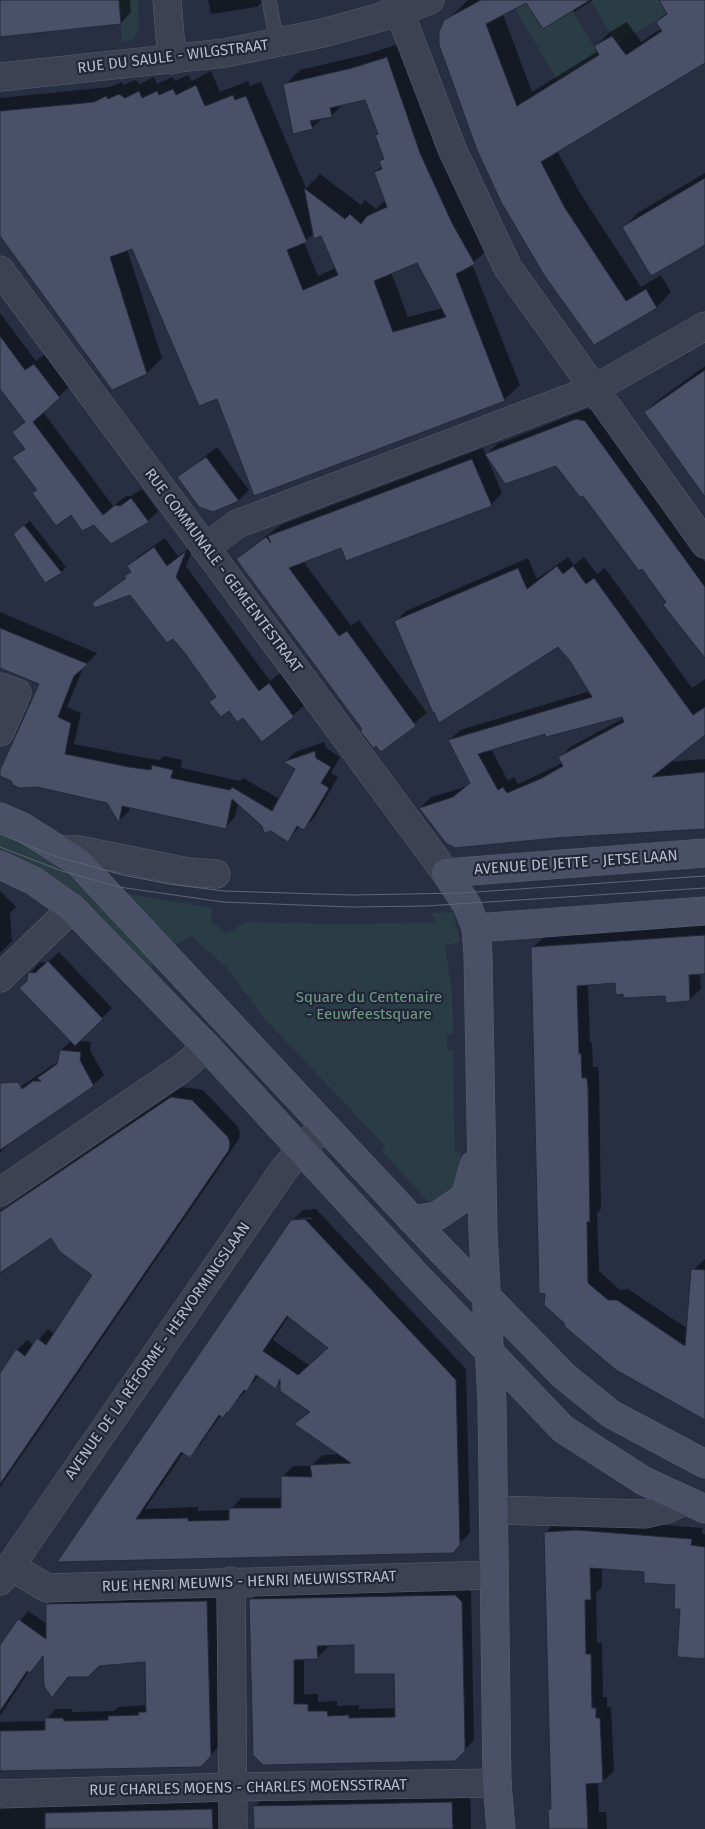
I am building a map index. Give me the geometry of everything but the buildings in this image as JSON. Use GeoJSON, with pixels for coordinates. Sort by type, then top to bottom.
{"type":"FeatureCollection","features":[{"type":"Feature","properties":{"kind":"main road"},"geometry":{"type":"LineString","coordinates":[[0,817],[21,826],[78,862],[412,1220],[564,1376],[611,1414],[705,1464]]}},
{"type":"Feature","properties":{"kind":"main road","name":"AVENUE DE JETTE - JETSE LAAN"},"geometry":{"type":"LineString","coordinates":[[446,873],[705,852]]}},
{"type":"Feature","properties":{"kind":"main road"},"geometry":{"type":"LineString","coordinates":[[0,866],[34,881],[72,908],[208,1047],[489,1352],[563,1428],[644,1481],[695,1505]]}},
{"type":"Feature","properties":{"kind":"main road"},"geometry":{"type":"LineString","coordinates":[[446,873],[462,893],[476,928],[481,1139],[494,1510],[493,1575],[497,1783],[501,1829]]}},
{"type":"Feature","properties":{"kind":"main road"},"geometry":{"type":"LineString","coordinates":[[476,928],[705,911]]}},
{"type":"Feature","properties":{"kind":"main road"},"geometry":{"type":"LineString","coordinates":[[412,1220],[437,1216],[465,1197],[481,1139]]}},
{"type":"Feature","properties":{"kind":"street"},"geometry":{"type":"LineString","coordinates":[[167,0],[172,60]]}},
{"type":"Feature","properties":{"kind":"street","name":"RUE DU SAULE - WILGSTRAAT"},"geometry":{"type":"LineString","coordinates":[[0,77],[172,60],[278,43],[397,6],[430,0]]}},
{"type":"Feature","properties":{"kind":"street"},"geometry":{"type":"LineString","coordinates":[[397,6],[452,149],[508,268],[705,544]]}},
{"type":"Feature","properties":{"kind":"street","name":"RUE COMMUNALE - GEMEENTESTRAAT"},"geometry":{"type":"LineString","coordinates":[[0,270],[446,873]]}},
{"type":"Feature","properties":{"kind":"street"},"geometry":{"type":"LineString","coordinates":[[206,548],[237,524],[594,390],[705,326]]}},
{"type":"Feature","properties":{"kind":"street"},"geometry":{"type":"LineString","coordinates":[[0,686],[17,693],[0,732]]}},
{"type":"Feature","properties":{"kind":"street"},"geometry":{"type":"LineString","coordinates":[[61,850],[79,850],[188,872],[216,874]]}},
{"type":"Feature","properties":{"kind":"street"},"geometry":{"type":"LineString","coordinates":[[0,978],[72,908]]}},
{"type":"Feature","properties":{"kind":"street"},"geometry":{"type":"LineString","coordinates":[[0,1192],[174,1074],[208,1047]]}},
{"type":"Feature","properties":{"kind":"street","name":"AVENUE DE LA RÉFORME - HERVORMINGSLAAN"},"geometry":{"type":"LineString","coordinates":[[5,1574],[269,1190],[301,1150],[324,1126]]}},
{"type":"Feature","properties":{"kind":"street"},"geometry":{"type":"LineString","coordinates":[[494,1510],[646,1514],[695,1505]]}},
{"type":"Feature","properties":{"kind":"street","name":"RUE HENRI MEUWIS - HENRI MEUWISSTRAAT"},"geometry":{"type":"LineString","coordinates":[[5,1574],[47,1588],[230,1581],[493,1575]]}},
{"type":"Feature","properties":{"kind":"street"},"geometry":{"type":"LineString","coordinates":[[230,1581],[233,1829]]}},
{"type":"Feature","properties":{"kind":"street","name":"RUE CHARLES MOENS - CHARLES MOENSSTRAAT"},"geometry":{"type":"LineString","coordinates":[[0,1794],[231,1787],[497,1783]]}},
{"type":"Feature","properties":{"kind":"lane"},"geometry":{"type":"LineString","coordinates":[[269,0],[278,43]]}},
{"type":"Feature","properties":{"kind":"green space"},"geometry":{"type":"Polygon","coordinates":[[[119,0],[138,0],[139,30],[133,39],[122,42],[119,0]]]}},
{"type":"Feature","properties":{"kind":"green space"},"geometry":{"type":"Polygon","coordinates":[[[590,0],[659,0],[667,14],[617,44],[590,0]]]}},
{"type":"Feature","properties":{"kind":"green space"},"geometry":{"type":"Polygon","coordinates":[[[526,3],[543,29],[572,11],[599,55],[558,81],[515,9],[526,3]]]}},
{"type":"Feature","properties":{"kind":"green space"},"geometry":{"type":"Polygon","coordinates":[[[0,831],[25,842],[68,874],[155,963],[149,969],[0,852],[0,831]]]}},
{"type":"Feature","properties":{"kind":"green space","name":"Square du Centenaire - Eeuwfeestsquare"},"geometry":{"type":"Polygon","coordinates":[[[119,892],[212,908],[211,921],[227,933],[246,922],[333,924],[435,923],[432,913],[453,912],[460,942],[445,946],[452,993],[453,1034],[447,1035],[447,1050],[453,1051],[455,1152],[461,1153],[454,1186],[450,1194],[430,1204],[382,1151],[385,1146],[264,1018],[226,967],[191,936],[172,948],[119,892]]]}},
{"type":"Feature","properties":{"kind":"tram line"},"geometry":{"type":"LineString","coordinates":[[0,834],[54,856],[123,875],[169,884],[224,891],[352,895],[462,893],[705,876]]}},
{"type":"Feature","properties":{"kind":"tram line"},"geometry":{"type":"LineString","coordinates":[[0,847],[62,871],[119,887],[223,902],[352,907],[426,906],[705,888]]}}]}
